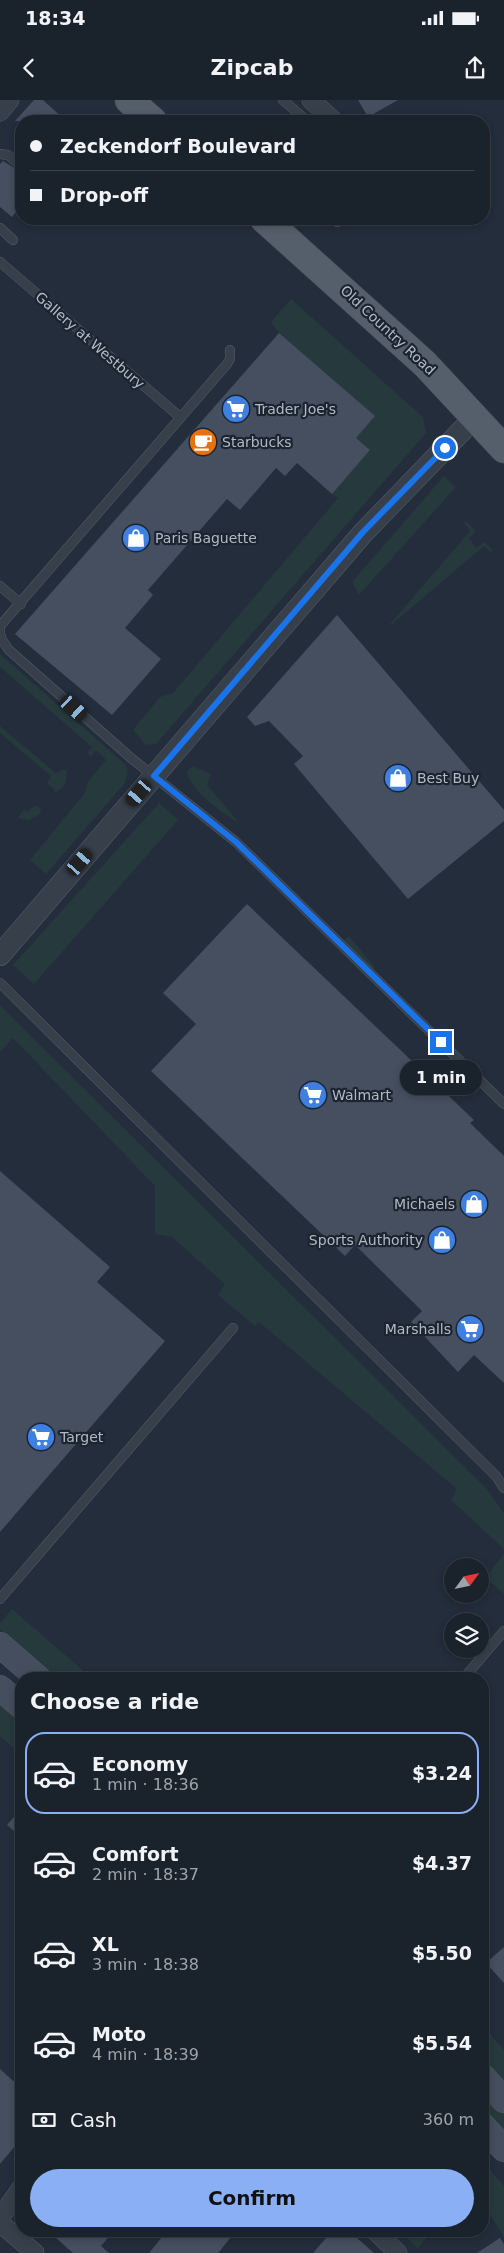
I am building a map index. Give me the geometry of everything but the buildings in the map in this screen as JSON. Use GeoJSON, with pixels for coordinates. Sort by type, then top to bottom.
{"type":"FeatureCollection","features":[{"type":"Feature","properties":{"kind":"main road"},"geometry":{"type":"LineString","coordinates":[[129,100],[146,115]]}},
{"type":"Feature","properties":{"kind":"main road","name":"Old Country Road"},"geometry":{"type":"LineString","coordinates":[[271,225],[407,346],[504,449]]}},
{"type":"Feature","properties":{"kind":"main road"},"geometry":{"type":"LineString","coordinates":[[0,1645],[31,1672]]}},
{"type":"Feature","properties":{"kind":"main road"},"geometry":{"type":"LineString","coordinates":[[0,1688],[15,1701]]}},
{"type":"Feature","properties":{"kind":"main road"},"geometry":{"type":"LineString","coordinates":[[489,2084],[504,2100]]}},
{"type":"Feature","properties":{"kind":"main road"},"geometry":{"type":"LineString","coordinates":[[489,2133],[504,2149]]}},
{"type":"Feature","properties":{"kind":"street"},"geometry":{"type":"LineString","coordinates":[[0,112],[10,100]]}},
{"type":"Feature","properties":{"kind":"street"},"geometry":{"type":"LineString","coordinates":[[311,100],[327,115]]}},
{"type":"Feature","properties":{"kind":"street"},"geometry":{"type":"LineString","coordinates":[[0,955],[363,532],[475,417]]}},
{"type":"Feature","properties":{"kind":"street"},"geometry":{"type":"LineString","coordinates":[[2,2222],[15,2199]]}},
{"type":"Feature","properties":{"kind":"street"},"geometry":{"type":"LineString","coordinates":[[2,2222],[15,2213]]}},
{"type":"Feature","properties":{"kind":"street"},"geometry":{"type":"LineString","coordinates":[[2,2222],[15,2234]]}},
{"type":"Feature","properties":{"kind":"street"},"geometry":{"type":"LineString","coordinates":[[18,2237],[35,2253]]}},
{"type":"Feature","properties":{"kind":"street"},"geometry":{"type":"LineString","coordinates":[[382,2237],[398,2253]]}},
{"type":"Feature","properties":{"kind":"lane"},"geometry":{"type":"LineString","coordinates":[[283,100],[299,115]]}},
{"type":"Feature","properties":{"kind":"lane"},"geometry":{"type":"LineString","coordinates":[[0,154],[8,155],[15,161]]}},
{"type":"Feature","properties":{"kind":"lane"},"geometry":{"type":"LineString","coordinates":[[0,228],[13,240]]}},
{"type":"Feature","properties":{"kind":"lane","name":"Gallery at Westbury"},"geometry":{"type":"LineString","coordinates":[[0,262],[180,417]]}},
{"type":"Feature","properties":{"kind":"lane"},"geometry":{"type":"LineString","coordinates":[[230,350],[230,359],[227,364],[0,626],[2,640],[8,650],[154,776],[236,842],[504,1104]]}},
{"type":"Feature","properties":{"kind":"lane"},"geometry":{"type":"LineString","coordinates":[[0,586],[21,604]]}},
{"type":"Feature","properties":{"kind":"lane"},"geometry":{"type":"LineString","coordinates":[[0,983],[496,1476],[504,1488]]}},
{"type":"Feature","properties":{"kind":"lane"},"geometry":{"type":"LineString","coordinates":[[0,1599],[233,1328]]}},
{"type":"Feature","properties":{"kind":"lane"},"geometry":{"type":"LineString","coordinates":[[470,1672],[504,1631]]}},
{"type":"Feature","properties":{"kind":"green space"},"geometry":{"type":"Polygon","coordinates":[[[291,299],[423,417],[426,433],[156,744],[146,745],[133,730],[160,697],[173,693],[338,498],[332,494],[370,450],[356,438],[373,415],[279,333],[271,322],[291,299]]]}},
{"type":"Feature","properties":{"kind":"green space"},"geometry":{"type":"Polygon","coordinates":[[[444,476],[456,487],[359,595],[352,582],[444,476]]]}},
{"type":"Feature","properties":{"kind":"green space"},"geometry":{"type":"Polygon","coordinates":[[[466,521],[476,531],[469,538],[476,548],[485,542],[493,551],[490,552],[484,546],[391,625],[470,531],[464,523],[466,521]]]}},
{"type":"Feature","properties":{"kind":"green space"},"geometry":{"type":"Polygon","coordinates":[[[0,654],[126,765],[128,771],[125,783],[46,874],[30,860],[84,794],[89,780],[106,760],[96,750],[90,757],[87,753],[92,747],[0,667],[0,654]]]}},
{"type":"Feature","properties":{"kind":"green space"},"geometry":{"type":"Polygon","coordinates":[[[0,726],[56,773],[66,770],[66,781],[61,790],[54,793],[55,790],[47,783],[51,776],[0,733],[0,726]]]}},
{"type":"Feature","properties":{"kind":"green space"},"geometry":{"type":"Polygon","coordinates":[[[192,766],[211,774],[207,785],[237,820],[236,822],[200,794],[187,772],[192,766]]]}},
{"type":"Feature","properties":{"kind":"green space"},"geometry":{"type":"Polygon","coordinates":[[[159,803],[178,820],[34,984],[13,965],[159,803]]]}},
{"type":"Feature","properties":{"kind":"green space"},"geometry":{"type":"Polygon","coordinates":[[[36,805],[41,809],[40,814],[29,820],[18,817],[24,809],[26,812],[36,805]]]}},
{"type":"Feature","properties":{"kind":"green space"},"geometry":{"type":"Polygon","coordinates":[[[349,936],[375,967],[370,971],[342,942],[349,936]]]}},
{"type":"Feature","properties":{"kind":"green space"},"geometry":{"type":"Polygon","coordinates":[[[0,1005],[487,1489],[504,1513],[504,1549],[451,1500],[457,1489],[259,1322],[255,1326],[218,1295],[225,1284],[172,1237],[155,1234],[155,1186],[13,1038],[0,1052],[0,1005]]]}},
{"type":"Feature","properties":{"kind":"green space"},"geometry":{"type":"Polygon","coordinates":[[[504,1553],[504,1594],[489,1581],[489,1574],[504,1553]]]}},
{"type":"Feature","properties":{"kind":"green space"},"geometry":{"type":"Polygon","coordinates":[[[12,1609],[85,1672],[48,1672],[0,1630],[0,1623],[12,1609]]]}},
{"type":"Feature","properties":{"kind":"green space"},"geometry":{"type":"Polygon","coordinates":[[[0,1700],[15,1714],[15,1750],[0,1736],[0,1700]]]}},
{"type":"Feature","properties":{"kind":"green space"},"geometry":{"type":"Polygon","coordinates":[[[489,2033],[504,2050],[504,2083],[489,2067],[489,2033]]]}},
{"type":"Feature","properties":{"kind":"green space"},"geometry":{"type":"Polygon","coordinates":[[[489,2093],[504,2111],[504,2132],[489,2115],[489,2093]]]}},
{"type":"Feature","properties":{"kind":"green space"},"geometry":{"type":"Polygon","coordinates":[[[489,2169],[504,2186],[504,2237],[489,2213],[489,2169]]]}},
{"type":"Feature","properties":{"kind":"green space"},"geometry":{"type":"Polygon","coordinates":[[[406,2237],[427,2237],[418,2248],[406,2237]]]}},
{"type":"Feature","properties":{"kind":"place","name":"Trader Joe's"},"geometry":{"type":"Point","coordinates":[236,409]}},
{"type":"Feature","properties":{"kind":"place","name":"Starbucks"},"geometry":{"type":"Point","coordinates":[203,442]}},
{"type":"Feature","properties":{"kind":"place","name":"Paris Baguette"},"geometry":{"type":"Point","coordinates":[136,538]}},
{"type":"Feature","properties":{"kind":"place","name":"Best Buy"},"geometry":{"type":"Point","coordinates":[398,778]}},
{"type":"Feature","properties":{"kind":"place","name":"Walmart"},"geometry":{"type":"Point","coordinates":[313,1095]}},
{"type":"Feature","properties":{"kind":"place","name":"Michaels"},"geometry":{"type":"Point","coordinates":[474,1204]}},
{"type":"Feature","properties":{"kind":"place","name":"Sports Authority"},"geometry":{"type":"Point","coordinates":[442,1240]}},
{"type":"Feature","properties":{"kind":"place","name":"Marshalls"},"geometry":{"type":"Point","coordinates":[470,1329]}},
{"type":"Feature","properties":{"kind":"place","name":"Target"},"geometry":{"type":"Point","coordinates":[41,1437]}},
{"type":"Feature","properties":{"kind":"route"},"geometry":{"type":"LineString","coordinates":[[441,1042],[236,842],[154,776],[363,532],[445,448]]}}]}
